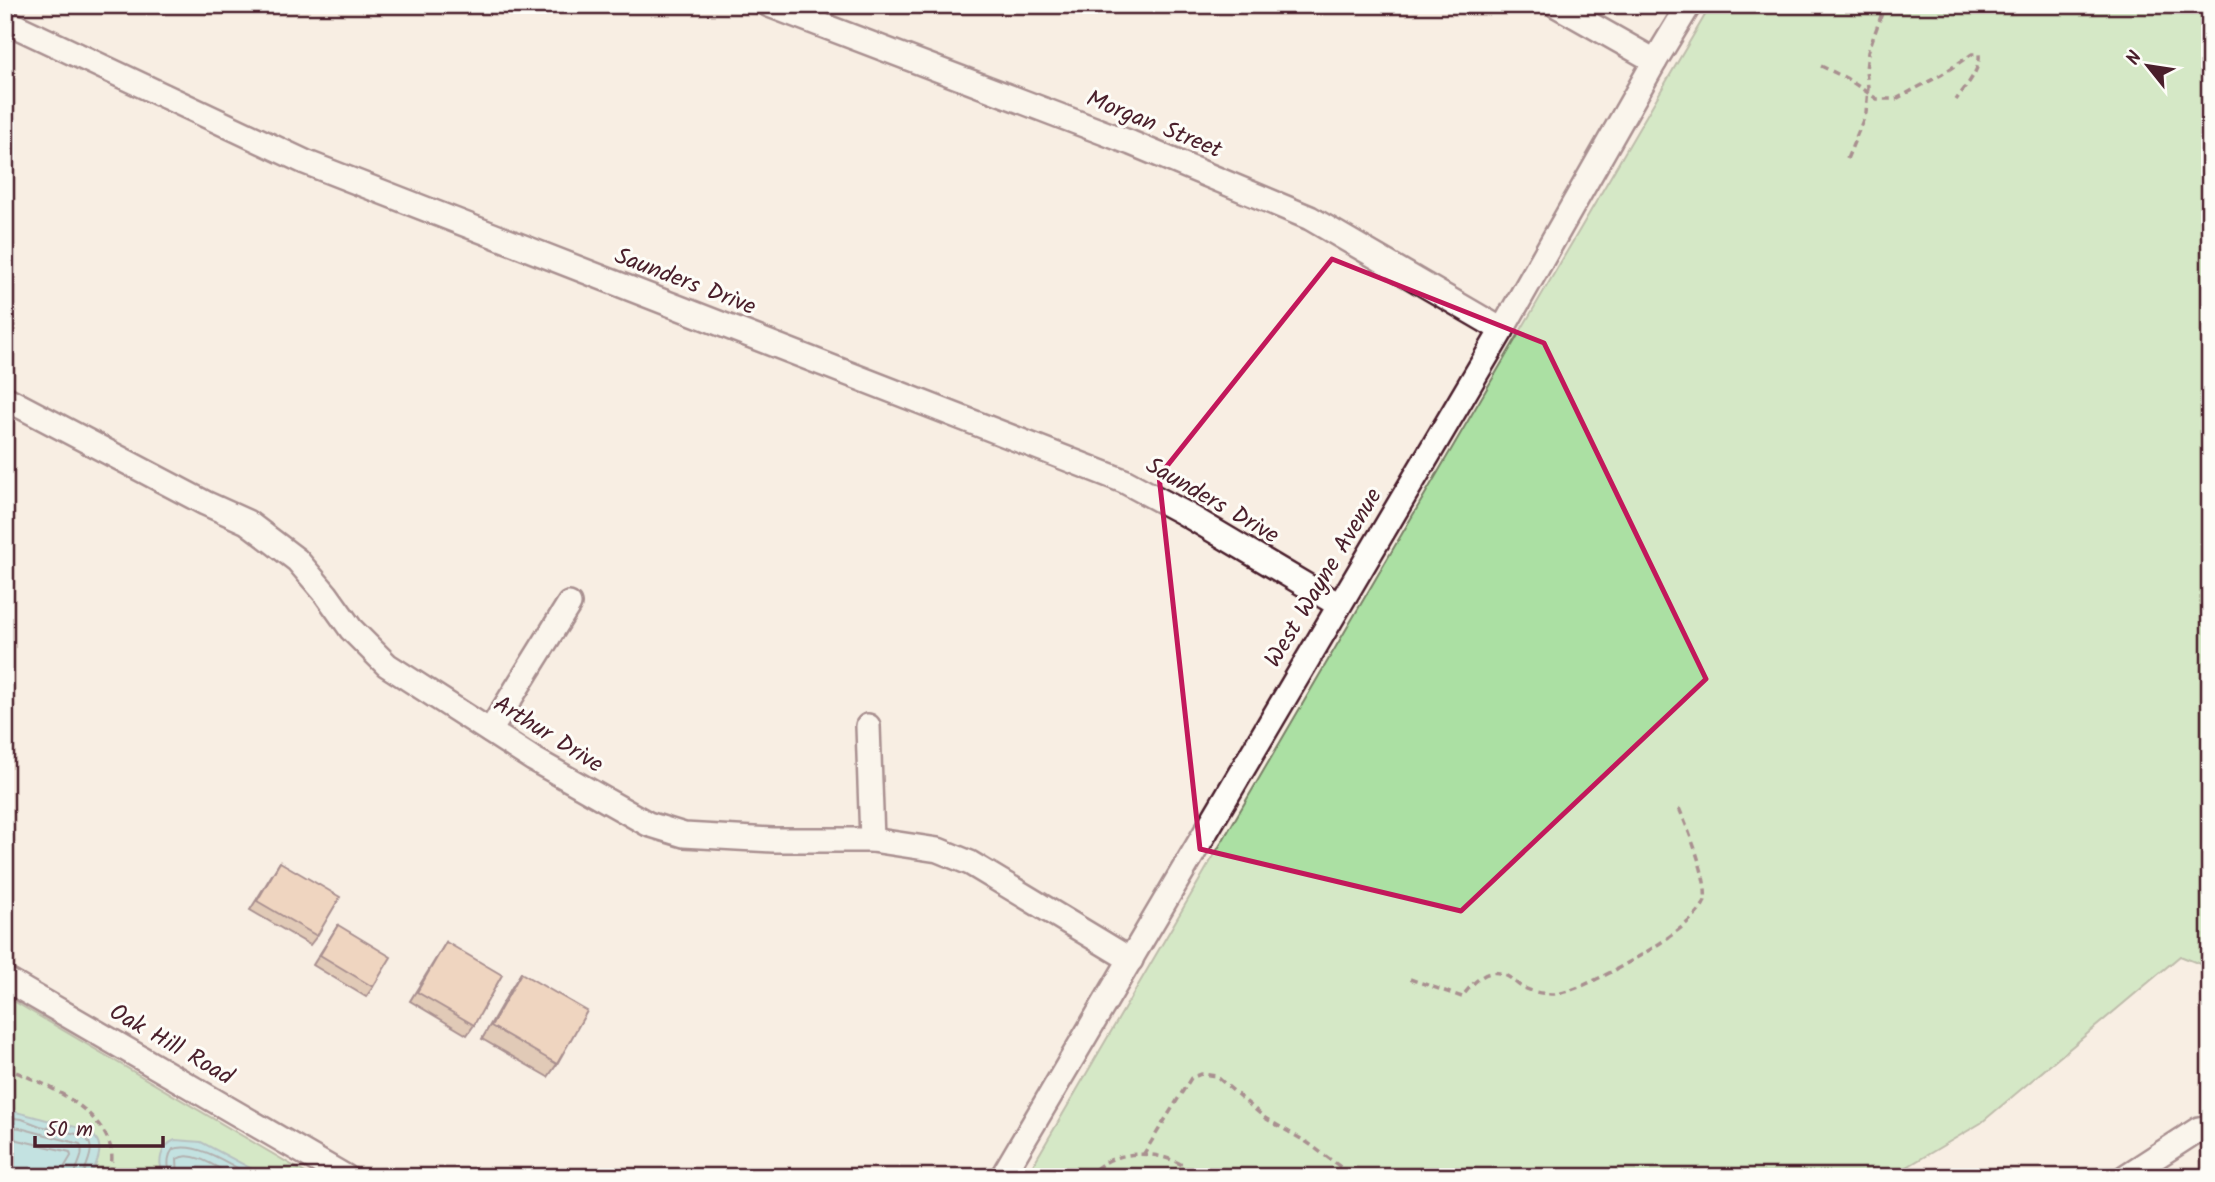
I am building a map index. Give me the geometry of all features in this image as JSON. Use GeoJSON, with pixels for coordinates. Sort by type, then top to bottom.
{"type":"FeatureCollection","features":[{"type":"Feature","properties":{"kind":"street","name":"Morgan Street"},"geometry":{"type":"LineString","coordinates":[[769,5],[1132,143],[1310,218],[1502,330]]}},
{"type":"Feature","properties":{"kind":"street"},"geometry":{"type":"LineString","coordinates":[[1556,5],[1655,61]]}},
{"type":"Feature","properties":{"kind":"street","name":"West Wayne Avenue"},"geometry":{"type":"LineString","coordinates":[[1002,1177],[1502,330],[1689,5]]}},
{"type":"Feature","properties":{"kind":"street","name":"Saunders Drive"},"geometry":{"type":"LineString","coordinates":[[5,21],[304,162],[1124,481],[1184,513],[1339,605]]}},
{"type":"Feature","properties":{"kind":"street","name":"Arthur Drive"},"geometry":{"type":"LineString","coordinates":[[5,398],[205,503],[247,522],[297,560],[351,629],[387,665],[533,759],[648,824],[684,835],[872,840],[938,850],[970,863],[1131,960]]}},
{"type":"Feature","properties":{"kind":"street"},"geometry":{"type":"LineString","coordinates":[[490,731],[569,604]]}},
{"type":"Feature","properties":{"kind":"street"},"geometry":{"type":"LineString","coordinates":[[868,726],[872,840]]}},
{"type":"Feature","properties":{"kind":"street","name":"Oak Hill Road"},"geometry":{"type":"LineString","coordinates":[[5,979],[346,1177]]}},
{"type":"Feature","properties":{"kind":"street"},"geometry":{"type":"LineString","coordinates":[[2125,1177],[2199,1129],[2210,1127]]}},
{"type":"Feature","properties":{"kind":"path"},"geometry":{"type":"LineString","coordinates":[[1847,159],[1866,113],[1868,52],[1885,5]]}},
{"type":"Feature","properties":{"kind":"path"},"geometry":{"type":"LineString","coordinates":[[1821,66],[1868,91],[1877,99],[1896,99],[1941,75],[1972,54],[1979,54],[1980,61],[1956,100]]}},
{"type":"Feature","properties":{"kind":"path"},"geometry":{"type":"LineString","coordinates":[[1410,979],[1462,997],[1472,983],[1486,974],[1498,973],[1506,975],[1520,987],[1555,994],[1578,989],[1640,956],[1697,914],[1705,901],[1702,876],[1679,808]]}},
{"type":"Feature","properties":{"kind":"path"},"geometry":{"type":"LineString","coordinates":[[5,1068],[50,1086],[70,1099],[99,1126],[111,1148],[110,1177]]}},
{"type":"Feature","properties":{"kind":"path"},"geometry":{"type":"LineString","coordinates":[[1143,1155],[1191,1078],[1201,1074],[1216,1076],[1265,1118],[1308,1143],[1354,1177]]}},
{"type":"Feature","properties":{"kind":"path"},"geometry":{"type":"LineString","coordinates":[[1087,1177],[1113,1158],[1135,1154],[1175,1162],[1192,1172],[1195,1177]]}},
{"type":"Feature","properties":{"kind":"highlighted area"},"geometry":{"type":"Polygon","coordinates":[[[1332,259],[1544,343],[1706,679],[1461,911],[1200,849],[1159,476],[1332,259]]]}},
{"type":"Feature","properties":{"kind":"green space"},"geometry":{"type":"Polygon","coordinates":[[[1711,5],[2210,5],[2210,968],[2180,956],[1981,1123],[1890,1177],[1026,1177],[1711,5]]]}},
{"type":"Feature","properties":{"kind":"green space"},"geometry":{"type":"Polygon","coordinates":[[[5,996],[312,1177],[5,1177],[5,996]]]}},
{"type":"Feature","properties":{"kind":"water"},"geometry":{"type":"Polygon","coordinates":[[[5,1110],[80,1128],[90,1133],[97,1139],[100,1149],[89,1177],[5,1177],[5,1110]]]}},
{"type":"Feature","properties":{"kind":"water"},"geometry":{"type":"Polygon","coordinates":[[[175,1140],[201,1142],[267,1177],[164,1177],[161,1156],[166,1146],[175,1140]]]}},
{"type":"Feature","properties":{"kind":"building"},"geometry":{"type":"Polygon","coordinates":[[[280,862],[340,897],[317,936],[257,901],[280,862]]]}},
{"type":"Feature","properties":{"kind":"building"},"geometry":{"type":"Polygon","coordinates":[[[338,925],[391,957],[373,987],[320,955],[338,925]]]}},
{"type":"Feature","properties":{"kind":"building"},"geometry":{"type":"Polygon","coordinates":[[[446,942],[502,975],[474,1025],[417,992],[446,942]]]}},
{"type":"Feature","properties":{"kind":"building"},"geometry":{"type":"Polygon","coordinates":[[[521,973],[587,1011],[557,1064],[491,1026],[521,973]]]}}]}
